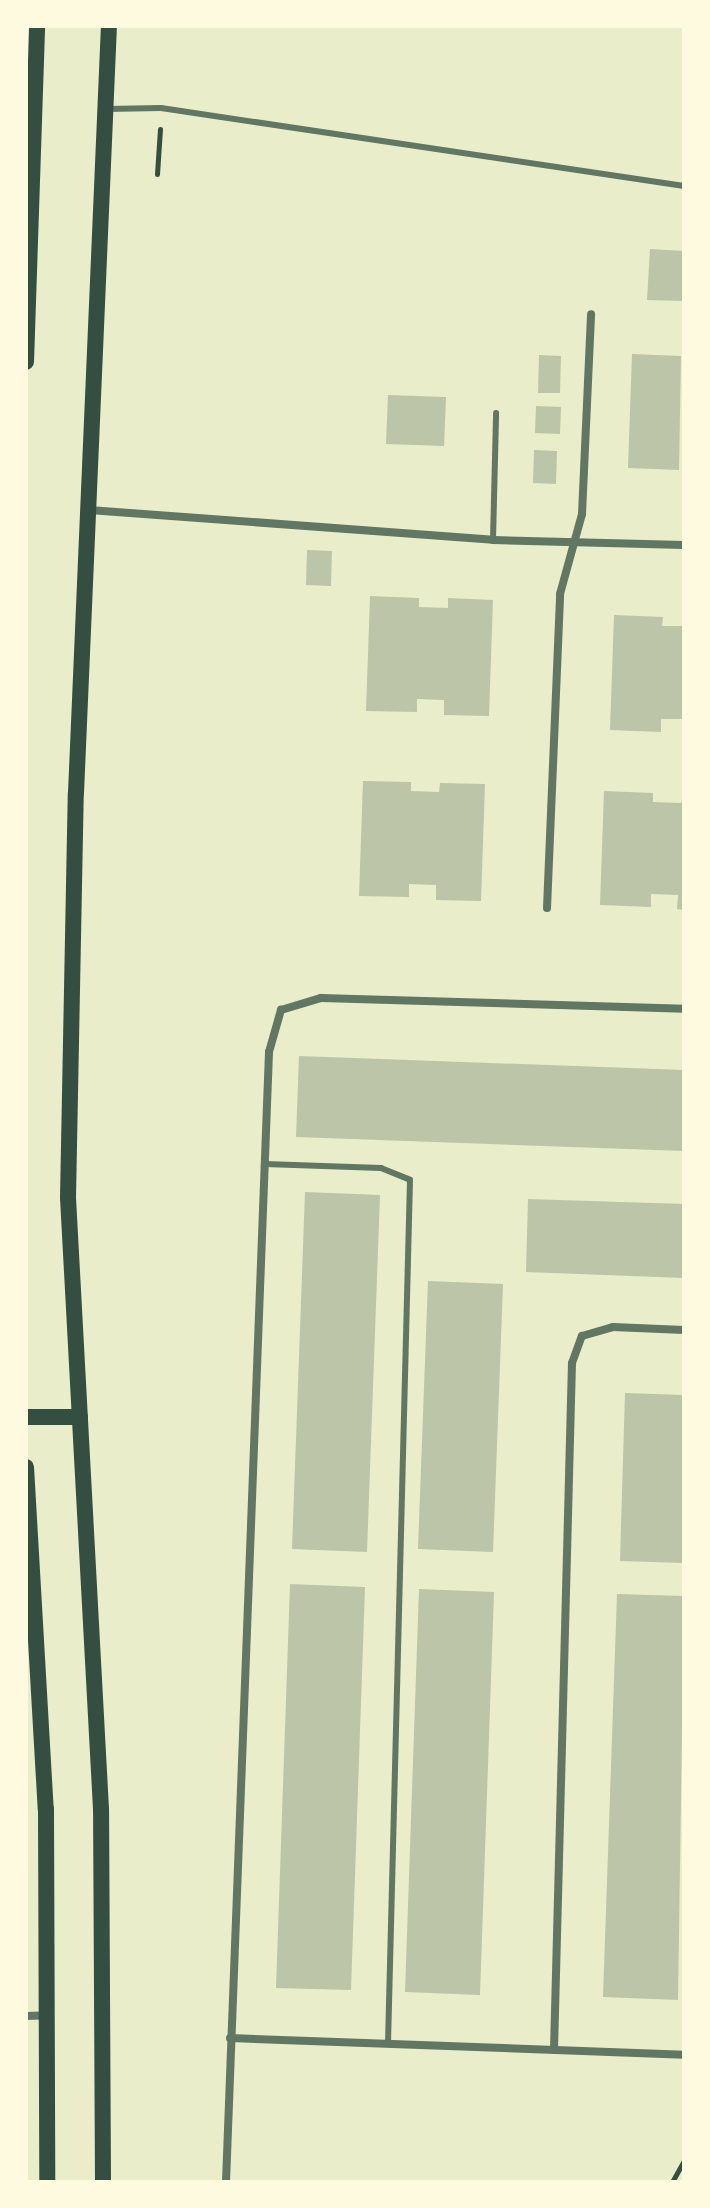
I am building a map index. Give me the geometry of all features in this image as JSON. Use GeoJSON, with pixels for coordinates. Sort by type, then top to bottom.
{"type":"FeatureCollection","features":[{"type":"Feature","properties":{"kind":"main road"},"geometry":{"type":"LineString","coordinates":[[26,362],[31,58],[37,26]]}},
{"type":"Feature","properties":{"kind":"main road"},"geometry":{"type":"LineString","coordinates":[[103,2182],[101,1809],[68,1198],[89,510],[109,26]]}},
{"type":"Feature","properties":{"kind":"main road"},"geometry":{"type":"LineString","coordinates":[[26,1417],[80,1417]]}},
{"type":"Feature","properties":{"kind":"main road"},"geometry":{"type":"LineString","coordinates":[[26,1467],[51,2015],[47,2182]]}},
{"type":"Feature","properties":{"kind":"street"},"geometry":{"type":"LineString","coordinates":[[547,908],[560,594],[576,543],[591,314]]}},
{"type":"Feature","properties":{"kind":"street"},"geometry":{"type":"LineString","coordinates":[[89,510],[493,540],[684,545]]}},
{"type":"Feature","properties":{"kind":"street"},"geometry":{"type":"LineString","coordinates":[[226,2182],[269,1052],[281,1010],[321,998],[684,1009]]}},
{"type":"Feature","properties":{"kind":"street"},"geometry":{"type":"LineString","coordinates":[[554,2050],[572,1363],[582,1336],[592,1333],[684,1330]]}},
{"type":"Feature","properties":{"kind":"street"},"geometry":{"type":"LineString","coordinates":[[26,2016],[51,2015]]}},
{"type":"Feature","properties":{"kind":"street"},"geometry":{"type":"LineString","coordinates":[[230,2038],[684,2055]]}},
{"type":"Feature","properties":{"kind":"lane"},"geometry":{"type":"LineString","coordinates":[[106,109],[161,108],[684,186]]}},
{"type":"Feature","properties":{"kind":"lane"},"geometry":{"type":"LineString","coordinates":[[493,540],[496,413]]}},
{"type":"Feature","properties":{"kind":"lane"},"geometry":{"type":"LineString","coordinates":[[265,1164],[381,1168],[410,1180],[388,2044]]}},
{"type":"Feature","properties":{"kind":"path"},"geometry":{"type":"LineString","coordinates":[[157,174],[161,108]]}},
{"type":"Feature","properties":{"kind":"path"},"geometry":{"type":"LineString","coordinates":[[672,2182],[684,2160]]}},
{"type":"Feature","properties":{"kind":"building"},"geometry":{"type":"Polygon","coordinates":[[[650,249],[684,251],[684,301],[647,300],[650,249]]]}},
{"type":"Feature","properties":{"kind":"building"},"geometry":{"type":"Polygon","coordinates":[[[632,354],[681,356],[679,470],[628,468],[632,354]]]}},
{"type":"Feature","properties":{"kind":"building"},"geometry":{"type":"Polygon","coordinates":[[[539,355],[561,356],[560,393],[538,393],[539,355]]]}},
{"type":"Feature","properties":{"kind":"building"},"geometry":{"type":"Polygon","coordinates":[[[388,395],[446,397],[444,446],[386,444],[388,395]]]}},
{"type":"Feature","properties":{"kind":"building"},"geometry":{"type":"Polygon","coordinates":[[[536,406],[561,407],[560,434],[535,433],[536,406]]]}},
{"type":"Feature","properties":{"kind":"building"},"geometry":{"type":"Polygon","coordinates":[[[534,450],[557,451],[556,484],[533,483],[534,450]]]}},
{"type":"Feature","properties":{"kind":"building"},"geometry":{"type":"Polygon","coordinates":[[[307,550],[332,551],[331,586],[306,585],[307,550]]]}},
{"type":"Feature","properties":{"kind":"building"},"geometry":{"type":"Polygon","coordinates":[[[370,596],[419,598],[419,607],[448,608],[448,598],[493,600],[489,716],[444,715],[444,700],[417,699],[417,712],[366,711],[370,596]]]}},
{"type":"Feature","properties":{"kind":"building"},"geometry":{"type":"Polygon","coordinates":[[[614,615],[663,617],[662,626],[684,626],[684,719],[661,719],[661,732],[610,730],[614,615]]]}},
{"type":"Feature","properties":{"kind":"building"},"geometry":{"type":"Polygon","coordinates":[[[363,781],[411,782],[411,791],[439,792],[440,783],[485,784],[481,901],[436,900],[436,885],[409,884],[409,897],[359,896],[363,781]]]}},
{"type":"Feature","properties":{"kind":"building"},"geometry":{"type":"Polygon","coordinates":[[[604,791],[653,793],[653,802],[681,803],[684,796],[684,910],[677,909],[678,895],[651,894],[651,907],[600,905],[604,791]]]}},
{"type":"Feature","properties":{"kind":"building"},"geometry":{"type":"Polygon","coordinates":[[[299,1056],[684,1070],[684,1151],[296,1137],[299,1056]]]}},
{"type":"Feature","properties":{"kind":"building"},"geometry":{"type":"Polygon","coordinates":[[[305,1192],[380,1195],[367,1552],[292,1549],[305,1192]]]}},
{"type":"Feature","properties":{"kind":"building"},"geometry":{"type":"Polygon","coordinates":[[[528,1199],[684,1204],[684,1278],[526,1272],[528,1199]]]}},
{"type":"Feature","properties":{"kind":"building"},"geometry":{"type":"Polygon","coordinates":[[[428,1281],[503,1284],[493,1552],[418,1549],[428,1281]]]}},
{"type":"Feature","properties":{"kind":"building"},"geometry":{"type":"Polygon","coordinates":[[[625,1393],[684,1395],[684,1563],[620,1561],[625,1393]]]}},
{"type":"Feature","properties":{"kind":"building"},"geometry":{"type":"Polygon","coordinates":[[[290,1584],[365,1587],[351,1990],[276,1988],[290,1584]]]}},
{"type":"Feature","properties":{"kind":"building"},"geometry":{"type":"Polygon","coordinates":[[[419,1589],[494,1592],[480,1995],[405,1992],[419,1589]]]}},
{"type":"Feature","properties":{"kind":"building"},"geometry":{"type":"Polygon","coordinates":[[[617,1594],[684,1596],[678,2000],[603,1997],[617,1594]]]}}]}
